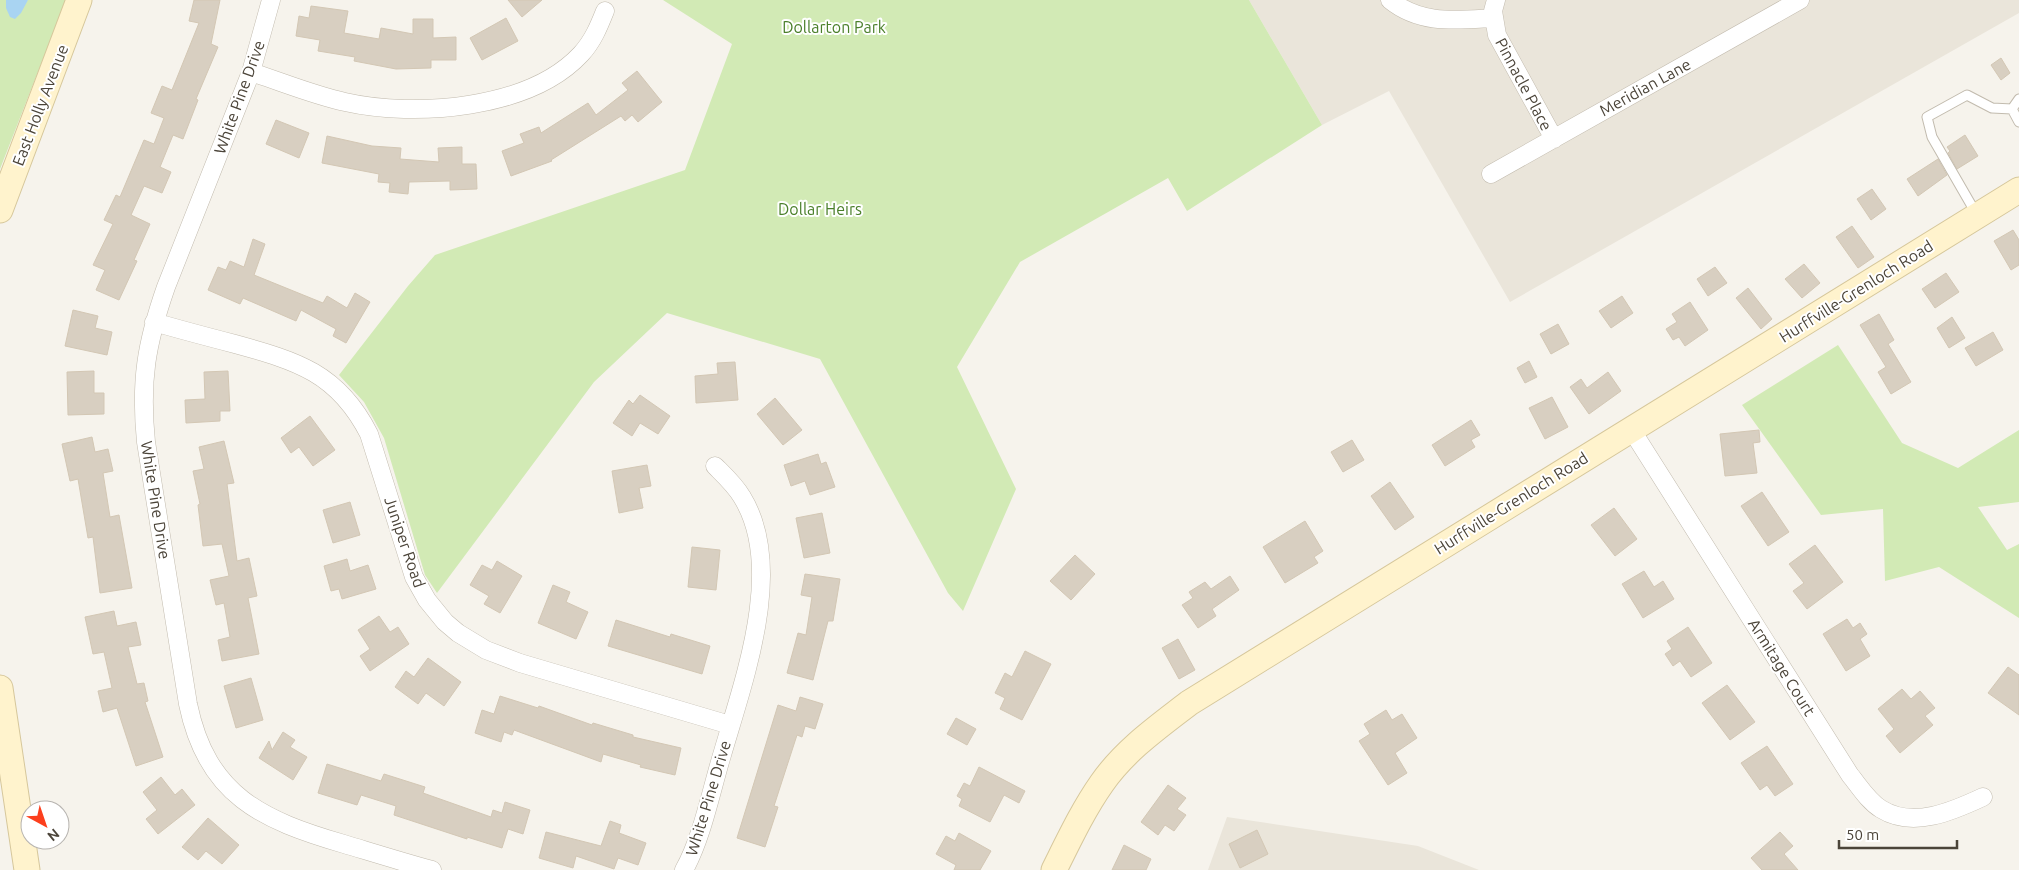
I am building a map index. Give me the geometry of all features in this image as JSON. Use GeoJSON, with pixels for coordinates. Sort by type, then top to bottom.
{"type":"FeatureCollection","features":[{"type":"Feature","properties":{"kind":"main road","name":"East Holly Avenue"},"geometry":{"type":"LineString","coordinates":[[0,210],[79,0]]}},
{"type":"Feature","properties":{"kind":"main road","name":"Hurffville-Grenloch Road"},"geometry":{"type":"LineString","coordinates":[[1054,870],[1077,824],[1102,783],[1120,761],[1148,735],[1189,703],[2019,190]]}},
{"type":"Feature","properties":{"kind":"main road"},"geometry":{"type":"LineString","coordinates":[[0,688],[27,870]]}},
{"type":"Feature","properties":{"kind":"street","name":"White Pine Drive"},"geometry":{"type":"LineString","coordinates":[[271,0],[251,72],[154,322],[144,374],[146,435],[188,704],[197,737],[212,765],[242,800],[266,816],[312,834],[413,867],[432,870]]}},
{"type":"Feature","properties":{"kind":"street"},"geometry":{"type":"LineString","coordinates":[[1390,0],[1405,11],[1424,18],[1452,20],[1494,18]]}},
{"type":"Feature","properties":{"kind":"street","name":"Pinnacle Place"},"geometry":{"type":"LineString","coordinates":[[1496,0],[1493,11],[1501,44],[1554,139]]}},
{"type":"Feature","properties":{"kind":"street","name":"Meridian Lane"},"geometry":{"type":"LineString","coordinates":[[1491,174],[1800,0]]}},
{"type":"Feature","properties":{"kind":"street"},"geometry":{"type":"LineString","coordinates":[[251,72],[317,94],[359,104],[409,109],[448,108],[506,96],[556,74],[582,53],[592,40],[605,11]]}},
{"type":"Feature","properties":{"kind":"street","name":"Juniper Road"},"geometry":{"type":"LineString","coordinates":[[154,322],[280,356],[310,370],[337,390],[360,418],[369,434],[414,577],[432,606],[458,633],[486,650],[520,663],[730,725]]}},
{"type":"Feature","properties":{"kind":"street","name":"Armitage Court"},"geometry":{"type":"LineString","coordinates":[[1632,428],[1850,775],[1867,796],[1881,809],[1898,816],[1916,818],[1949,813],[1983,797]]}},
{"type":"Feature","properties":{"kind":"street","name":"White Pine Drive"},"geometry":{"type":"LineString","coordinates":[[684,870],[696,844],[730,725],[755,633],[760,595],[758,541],[750,512],[732,483],[715,466]]}},
{"type":"Feature","properties":{"kind":"lane"},"geometry":{"type":"LineString","coordinates":[[1977,216],[1932,137],[1927,117],[1967,95],[1992,108],[2012,108],[2019,100]]}},
{"type":"Feature","properties":{"kind":"lane"},"geometry":{"type":"LineString","coordinates":[[2012,108],[2019,122]]}},
{"type":"Feature","properties":{"kind":"shaded area"},"geometry":{"type":"Polygon","coordinates":[[[1249,0],[2019,0],[2019,13],[1510,302],[1389,91],[1322,125],[1249,0]]]}},
{"type":"Feature","properties":{"kind":"shaded area"},"geometry":{"type":"Polygon","coordinates":[[[1227,817],[1418,846],[1479,870],[1208,870],[1227,817]]]}},
{"type":"Feature","properties":{"kind":"green space"},"geometry":{"type":"Polygon","coordinates":[[[0,0],[6,0],[6,8],[28,0],[66,0],[0,169],[0,0]]]}},
{"type":"Feature","properties":{"kind":"green space"},"geometry":{"type":"Polygon","coordinates":[[[663,0],[1249,0],[1322,125],[1187,211],[1168,178],[1020,262],[957,367],[1016,489],[963,611],[948,593],[820,359],[667,313],[594,382],[437,593],[425,575],[384,438],[364,402],[339,375],[408,286],[435,255],[685,170],[732,44],[663,0]]]}},
{"type":"Feature","properties":{"kind":"green space"},"geometry":{"type":"Polygon","coordinates":[[[1838,345],[1902,443],[1958,468],[2019,430],[2019,502],[1978,507],[2007,550],[2019,544],[2019,618],[1939,567],[1885,581],[1883,509],[1821,515],[1742,405],[1838,345]]]}},
{"type":"Feature","properties":{"kind":"water"},"geometry":{"type":"Polygon","coordinates":[[[6,0],[28,0],[21,13],[15,19],[10,17],[6,8],[6,0]]]}},
{"type":"Feature","properties":{"kind":"building"},"geometry":{"type":"Polygon","coordinates":[[[194,0],[220,0],[211,44],[218,47],[196,99],[198,100],[183,139],[173,135],[160,167],[171,172],[162,193],[144,186],[131,215],[150,224],[134,260],[137,261],[119,300],[96,290],[105,270],[93,265],[113,224],[104,220],[116,195],[120,197],[144,140],[154,144],[164,118],[151,113],[162,86],[172,90],[199,23],[189,21],[194,0]]]}},
{"type":"Feature","properties":{"kind":"building"},"geometry":{"type":"Polygon","coordinates":[[[508,0],[542,0],[522,17],[508,0]]]}},
{"type":"Feature","properties":{"kind":"building"},"geometry":{"type":"Polygon","coordinates":[[[311,6],[348,11],[344,33],[379,39],[381,28],[413,34],[413,19],[433,19],[433,38],[456,37],[456,60],[431,60],[431,68],[396,69],[354,61],[355,57],[318,51],[320,40],[296,36],[299,16],[309,18],[311,6]]]}},
{"type":"Feature","properties":{"kind":"building"},"geometry":{"type":"Polygon","coordinates":[[[506,18],[518,41],[482,60],[470,38],[506,18]]]}},
{"type":"Feature","properties":{"kind":"building"},"geometry":{"type":"Polygon","coordinates":[[[2001,58],[2010,73],[2001,80],[1991,65],[2001,58]]]}},
{"type":"Feature","properties":{"kind":"building"},"geometry":{"type":"Polygon","coordinates":[[[637,71],[662,102],[638,122],[632,115],[625,121],[621,116],[552,161],[511,176],[502,151],[524,143],[520,134],[539,127],[541,133],[588,103],[596,115],[628,90],[622,83],[637,71]]]}},
{"type":"Feature","properties":{"kind":"building"},"geometry":{"type":"Polygon","coordinates":[[[276,120],[309,133],[299,158],[266,144],[276,120]]]}},
{"type":"Feature","properties":{"kind":"building"},"geometry":{"type":"Polygon","coordinates":[[[1965,135],[1978,156],[1957,169],[1948,153],[1950,151],[1947,147],[1965,135]]]}},
{"type":"Feature","properties":{"kind":"building"},"geometry":{"type":"Polygon","coordinates":[[[327,136],[372,146],[401,148],[400,159],[439,162],[438,148],[462,147],[462,164],[476,164],[477,189],[450,190],[450,181],[409,182],[408,194],[389,192],[390,183],[378,182],[379,174],[322,163],[327,136]]]}},
{"type":"Feature","properties":{"kind":"building"},"geometry":{"type":"Polygon","coordinates":[[[1938,159],[1947,175],[1918,196],[1907,179],[1938,159]]]}},
{"type":"Feature","properties":{"kind":"building"},"geometry":{"type":"Polygon","coordinates":[[[1872,189],[1886,209],[1871,220],[1857,199],[1872,189]]]}},
{"type":"Feature","properties":{"kind":"building"},"geometry":{"type":"Polygon","coordinates":[[[1852,226],[1874,257],[1858,268],[1836,237],[1852,226]]]}},
{"type":"Feature","properties":{"kind":"building"},"geometry":{"type":"Polygon","coordinates":[[[2013,230],[2019,240],[2019,265],[2011,270],[1994,241],[2013,230]]]}},
{"type":"Feature","properties":{"kind":"building"},"geometry":{"type":"Polygon","coordinates":[[[253,239],[265,244],[254,275],[323,303],[327,296],[347,308],[355,293],[370,302],[346,343],[333,336],[336,329],[301,310],[296,321],[243,298],[240,304],[208,290],[218,267],[226,270],[230,261],[244,267],[253,239]]]}},
{"type":"Feature","properties":{"kind":"building"},"geometry":{"type":"Polygon","coordinates":[[[1804,264],[1820,283],[1802,298],[1785,279],[1804,264]]]}},
{"type":"Feature","properties":{"kind":"building"},"geometry":{"type":"Polygon","coordinates":[[[1715,267],[1727,283],[1708,296],[1697,279],[1715,267]]]}},
{"type":"Feature","properties":{"kind":"building"},"geometry":{"type":"Polygon","coordinates":[[[1946,273],[1959,292],[1935,308],[1922,289],[1946,273]]]}},
{"type":"Feature","properties":{"kind":"building"},"geometry":{"type":"Polygon","coordinates":[[[1748,288],[1772,319],[1761,329],[1736,298],[1748,288]]]}},
{"type":"Feature","properties":{"kind":"building"},"geometry":{"type":"Polygon","coordinates":[[[1622,296],[1633,313],[1611,328],[1599,311],[1622,296]]]}},
{"type":"Feature","properties":{"kind":"building"},"geometry":{"type":"Polygon","coordinates":[[[1690,302],[1708,330],[1685,346],[1679,337],[1673,340],[1666,329],[1677,322],[1672,314],[1690,302]]]}},
{"type":"Feature","properties":{"kind":"building"},"geometry":{"type":"Polygon","coordinates":[[[73,310],[98,316],[95,328],[112,332],[107,355],[65,346],[73,310]]]}},
{"type":"Feature","properties":{"kind":"building"},"geometry":{"type":"Polygon","coordinates":[[[1879,314],[1894,340],[1888,344],[1911,382],[1891,394],[1878,372],[1886,367],[1860,325],[1879,314]]]}},
{"type":"Feature","properties":{"kind":"building"},"geometry":{"type":"Polygon","coordinates":[[[1952,317],[1965,338],[1949,348],[1937,328],[1952,317]]]}},
{"type":"Feature","properties":{"kind":"building"},"geometry":{"type":"Polygon","coordinates":[[[1558,324],[1569,344],[1551,354],[1540,334],[1558,324]]]}},
{"type":"Feature","properties":{"kind":"building"},"geometry":{"type":"Polygon","coordinates":[[[1993,332],[2003,350],[1976,366],[1965,348],[1993,332]]]}},
{"type":"Feature","properties":{"kind":"building"},"geometry":{"type":"Polygon","coordinates":[[[1529,361],[1537,377],[1525,383],[1517,368],[1529,361]]]}},
{"type":"Feature","properties":{"kind":"building"},"geometry":{"type":"Polygon","coordinates":[[[735,362],[738,400],[696,403],[695,376],[718,374],[717,363],[735,362]]]}},
{"type":"Feature","properties":{"kind":"building"},"geometry":{"type":"Polygon","coordinates":[[[94,371],[94,393],[104,393],[104,414],[68,415],[67,372],[94,371]]]}},
{"type":"Feature","properties":{"kind":"building"},"geometry":{"type":"Polygon","coordinates":[[[228,371],[230,411],[220,411],[220,421],[186,423],[185,400],[205,399],[204,372],[228,371]]]}},
{"type":"Feature","properties":{"kind":"building"},"geometry":{"type":"Polygon","coordinates":[[[1608,372],[1621,391],[1589,414],[1570,387],[1581,379],[1587,388],[1608,372]]]}},
{"type":"Feature","properties":{"kind":"building"},"geometry":{"type":"Polygon","coordinates":[[[640,395],[670,416],[658,434],[640,423],[632,436],[613,423],[629,400],[633,404],[640,395]]]}},
{"type":"Feature","properties":{"kind":"building"},"geometry":{"type":"Polygon","coordinates":[[[1552,397],[1568,427],[1545,439],[1529,408],[1552,397]]]}},
{"type":"Feature","properties":{"kind":"building"},"geometry":{"type":"Polygon","coordinates":[[[775,398],[802,430],[783,445],[757,414],[775,398]]]}},
{"type":"Feature","properties":{"kind":"building"},"geometry":{"type":"Polygon","coordinates":[[[310,416],[335,450],[313,466],[299,447],[291,453],[281,438],[310,416]]]}},
{"type":"Feature","properties":{"kind":"building"},"geometry":{"type":"Polygon","coordinates":[[[1471,420],[1480,435],[1471,440],[1475,447],[1445,466],[1432,445],[1471,420]]]}},
{"type":"Feature","properties":{"kind":"building"},"geometry":{"type":"Polygon","coordinates":[[[1759,430],[1760,442],[1753,443],[1757,473],[1725,476],[1720,434],[1759,430]]]}},
{"type":"Feature","properties":{"kind":"building"},"geometry":{"type":"Polygon","coordinates":[[[92,437],[95,452],[108,449],[113,471],[103,473],[110,517],[119,515],[132,588],[100,593],[93,537],[88,538],[78,479],[70,481],[62,444],[92,437]]]}},
{"type":"Feature","properties":{"kind":"building"},"geometry":{"type":"Polygon","coordinates":[[[1352,440],[1364,460],[1343,472],[1331,452],[1352,440]]]}},
{"type":"Feature","properties":{"kind":"building"},"geometry":{"type":"Polygon","coordinates":[[[224,441],[234,483],[227,484],[237,561],[249,558],[257,596],[248,598],[259,654],[222,661],[218,640],[230,637],[224,603],[216,605],[210,580],[229,576],[222,544],[203,546],[198,505],[200,504],[193,471],[204,469],[199,447],[224,441]]]}},
{"type":"Feature","properties":{"kind":"building"},"geometry":{"type":"Polygon","coordinates":[[[818,454],[821,464],[826,462],[835,487],[810,495],[805,481],[791,486],[784,465],[818,454]]]}},
{"type":"Feature","properties":{"kind":"building"},"geometry":{"type":"Polygon","coordinates":[[[647,465],[651,486],[639,488],[643,508],[619,513],[612,471],[647,465]]]}},
{"type":"Feature","properties":{"kind":"building"},"geometry":{"type":"Polygon","coordinates":[[[1390,482],[1414,517],[1395,530],[1371,496],[1390,482]]]}},
{"type":"Feature","properties":{"kind":"building"},"geometry":{"type":"Polygon","coordinates":[[[1762,492],[1789,532],[1768,546],[1741,506],[1762,492]]]}},
{"type":"Feature","properties":{"kind":"building"},"geometry":{"type":"Polygon","coordinates":[[[350,502],[360,535],[333,543],[323,510],[350,502]]]}},
{"type":"Feature","properties":{"kind":"building"},"geometry":{"type":"Polygon","coordinates":[[[1614,508],[1637,539],[1615,556],[1591,525],[1614,508]]]}},
{"type":"Feature","properties":{"kind":"building"},"geometry":{"type":"Polygon","coordinates":[[[822,513],[830,553],[804,558],[796,518],[822,513]]]}},
{"type":"Feature","properties":{"kind":"building"},"geometry":{"type":"Polygon","coordinates":[[[1305,521],[1323,551],[1314,557],[1318,563],[1285,583],[1263,547],[1305,521]]]}},
{"type":"Feature","properties":{"kind":"building"},"geometry":{"type":"Polygon","coordinates":[[[1815,545],[1843,582],[1807,609],[1793,591],[1804,583],[1789,564],[1815,545]]]}},
{"type":"Feature","properties":{"kind":"building"},"geometry":{"type":"Polygon","coordinates":[[[692,547],[720,550],[716,590],[688,587],[692,547]]]}},
{"type":"Feature","properties":{"kind":"building"},"geometry":{"type":"Polygon","coordinates":[[[1075,555],[1095,574],[1071,600],[1050,581],[1075,555]]]}},
{"type":"Feature","properties":{"kind":"building"},"geometry":{"type":"Polygon","coordinates":[[[347,559],[350,571],[368,565],[376,589],[342,599],[339,589],[331,591],[324,566],[347,559]]]}},
{"type":"Feature","properties":{"kind":"building"},"geometry":{"type":"Polygon","coordinates":[[[497,561],[522,576],[500,613],[484,604],[489,596],[470,585],[482,565],[492,570],[497,561]]]}},
{"type":"Feature","properties":{"kind":"building"},"geometry":{"type":"Polygon","coordinates":[[[1644,571],[1654,587],[1663,581],[1674,599],[1643,618],[1622,584],[1644,571]]]}},
{"type":"Feature","properties":{"kind":"building"},"geometry":{"type":"Polygon","coordinates":[[[805,574],[840,579],[833,621],[828,621],[813,680],[787,673],[798,633],[806,635],[812,597],[801,595],[805,574]]]}},
{"type":"Feature","properties":{"kind":"building"},"geometry":{"type":"Polygon","coordinates":[[[1230,576],[1239,590],[1212,609],[1216,616],[1198,628],[1182,605],[1193,598],[1189,592],[1205,582],[1211,589],[1230,576]]]}},
{"type":"Feature","properties":{"kind":"building"},"geometry":{"type":"Polygon","coordinates":[[[553,585],[570,592],[566,602],[588,612],[576,639],[538,623],[553,585]]]}},
{"type":"Feature","properties":{"kind":"building"},"geometry":{"type":"Polygon","coordinates":[[[114,611],[117,626],[136,622],[141,645],[128,647],[137,684],[144,683],[148,701],[145,702],[163,757],[136,766],[117,708],[103,712],[98,691],[112,688],[104,652],[93,654],[85,617],[114,611]]]}},
{"type":"Feature","properties":{"kind":"building"},"geometry":{"type":"Polygon","coordinates":[[[379,616],[390,632],[398,627],[409,644],[370,671],[360,656],[370,649],[358,630],[379,616]]]}},
{"type":"Feature","properties":{"kind":"building"},"geometry":{"type":"Polygon","coordinates":[[[1847,619],[1853,628],[1860,623],[1867,634],[1860,639],[1870,656],[1846,671],[1823,634],[1847,619]]]}},
{"type":"Feature","properties":{"kind":"building"},"geometry":{"type":"Polygon","coordinates":[[[616,620],[670,637],[671,634],[710,646],[702,674],[608,646],[616,620]]]}},
{"type":"Feature","properties":{"kind":"building"},"geometry":{"type":"Polygon","coordinates":[[[1688,627],[1712,663],[1691,677],[1680,661],[1673,666],[1665,654],[1672,649],[1667,641],[1688,627]]]}},
{"type":"Feature","properties":{"kind":"building"},"geometry":{"type":"Polygon","coordinates":[[[1178,639],[1195,670],[1179,679],[1162,648],[1178,639]]]}},
{"type":"Feature","properties":{"kind":"building"},"geometry":{"type":"Polygon","coordinates":[[[1025,651],[1051,664],[1022,720],[1000,709],[1005,698],[995,693],[1005,673],[1012,677],[1025,651]]]}},
{"type":"Feature","properties":{"kind":"building"},"geometry":{"type":"Polygon","coordinates":[[[428,658],[461,682],[444,706],[426,693],[418,704],[395,687],[406,671],[414,677],[428,658]]]}},
{"type":"Feature","properties":{"kind":"building"},"geometry":{"type":"Polygon","coordinates":[[[2008,667],[2019,675],[2019,715],[1988,693],[2008,667]]]}},
{"type":"Feature","properties":{"kind":"building"},"geometry":{"type":"Polygon","coordinates":[[[251,678],[263,720],[236,728],[224,686],[251,678]]]}},
{"type":"Feature","properties":{"kind":"building"},"geometry":{"type":"Polygon","coordinates":[[[1727,685],[1755,722],[1730,740],[1702,703],[1727,685]]]}},
{"type":"Feature","properties":{"kind":"building"},"geometry":{"type":"Polygon","coordinates":[[[1902,689],[1911,699],[1920,691],[1935,708],[1925,716],[1933,725],[1900,753],[1886,736],[1894,729],[1878,709],[1902,689]]]}},
{"type":"Feature","properties":{"kind":"building"},"geometry":{"type":"Polygon","coordinates":[[[500,696],[538,708],[539,706],[592,725],[593,723],[633,735],[633,737],[681,748],[675,775],[640,767],[641,765],[603,754],[601,762],[514,730],[512,735],[504,732],[501,742],[475,733],[482,710],[494,714],[500,696]]]}},
{"type":"Feature","properties":{"kind":"building"},"geometry":{"type":"Polygon","coordinates":[[[800,697],[823,704],[815,729],[805,726],[802,737],[797,735],[774,806],[778,807],[765,847],[737,838],[778,705],[796,711],[800,697]]]}},
{"type":"Feature","properties":{"kind":"building"},"geometry":{"type":"Polygon","coordinates":[[[1386,710],[1392,720],[1402,714],[1417,738],[1395,753],[1407,773],[1388,785],[1359,741],[1370,734],[1364,724],[1386,710]]]}},
{"type":"Feature","properties":{"kind":"building"},"geometry":{"type":"Polygon","coordinates":[[[956,718],[976,729],[967,745],[947,734],[956,718]]]}},
{"type":"Feature","properties":{"kind":"building"},"geometry":{"type":"Polygon","coordinates":[[[283,732],[295,740],[290,747],[307,757],[293,780],[259,758],[269,741],[272,750],[283,732]]]}},
{"type":"Feature","properties":{"kind":"building"},"geometry":{"type":"Polygon","coordinates":[[[1767,746],[1793,784],[1775,796],[1767,785],[1760,790],[1741,763],[1767,746]]]}},
{"type":"Feature","properties":{"kind":"building"},"geometry":{"type":"Polygon","coordinates":[[[327,764],[381,781],[384,774],[425,787],[423,793],[491,817],[493,810],[502,813],[505,802],[530,810],[523,834],[508,829],[502,848],[467,837],[467,839],[394,815],[396,806],[361,795],[357,805],[318,793],[327,764]]]}},
{"type":"Feature","properties":{"kind":"building"},"geometry":{"type":"Polygon","coordinates":[[[979,767],[1025,791],[1019,803],[1004,795],[990,822],[959,806],[962,799],[957,796],[964,783],[970,786],[979,767]]]}},
{"type":"Feature","properties":{"kind":"building"},"geometry":{"type":"Polygon","coordinates":[[[161,777],[175,795],[182,789],[195,805],[158,834],[146,819],[157,810],[143,792],[161,777]]]}},
{"type":"Feature","properties":{"kind":"building"},"geometry":{"type":"Polygon","coordinates":[[[1168,785],[1186,798],[1177,809],[1186,815],[1174,831],[1165,825],[1158,835],[1141,822],[1168,785]]]}},
{"type":"Feature","properties":{"kind":"building"},"geometry":{"type":"Polygon","coordinates":[[[208,818],[239,845],[222,864],[206,851],[198,860],[182,847],[208,818]]]}},
{"type":"Feature","properties":{"kind":"building"},"geometry":{"type":"Polygon","coordinates":[[[610,821],[621,825],[619,833],[646,843],[638,865],[618,858],[614,869],[576,856],[573,868],[539,858],[546,832],[601,846],[610,821]]]}},
{"type":"Feature","properties":{"kind":"building"},"geometry":{"type":"Polygon","coordinates":[[[1257,830],[1268,854],[1240,868],[1229,844],[1257,830]]]}},
{"type":"Feature","properties":{"kind":"building"},"geometry":{"type":"Polygon","coordinates":[[[1780,832],[1793,846],[1784,854],[1798,870],[1762,870],[1751,858],[1780,832]]]}},
{"type":"Feature","properties":{"kind":"building"},"geometry":{"type":"Polygon","coordinates":[[[959,833],[991,851],[980,870],[954,870],[956,865],[936,854],[946,836],[955,841],[959,833]]]}},
{"type":"Feature","properties":{"kind":"building"},"geometry":{"type":"Polygon","coordinates":[[[1124,845],[1151,859],[1146,870],[1112,870],[1124,845]]]}},
{"type":"Feature","properties":{"kind":"park label","name":"Dollarton Park"},"geometry":{"type":"Point","coordinates":[834,27]}},
{"type":"Feature","properties":{"kind":"park label","name":"Dollar Heirs"},"geometry":{"type":"Point","coordinates":[820,209]}}]}
